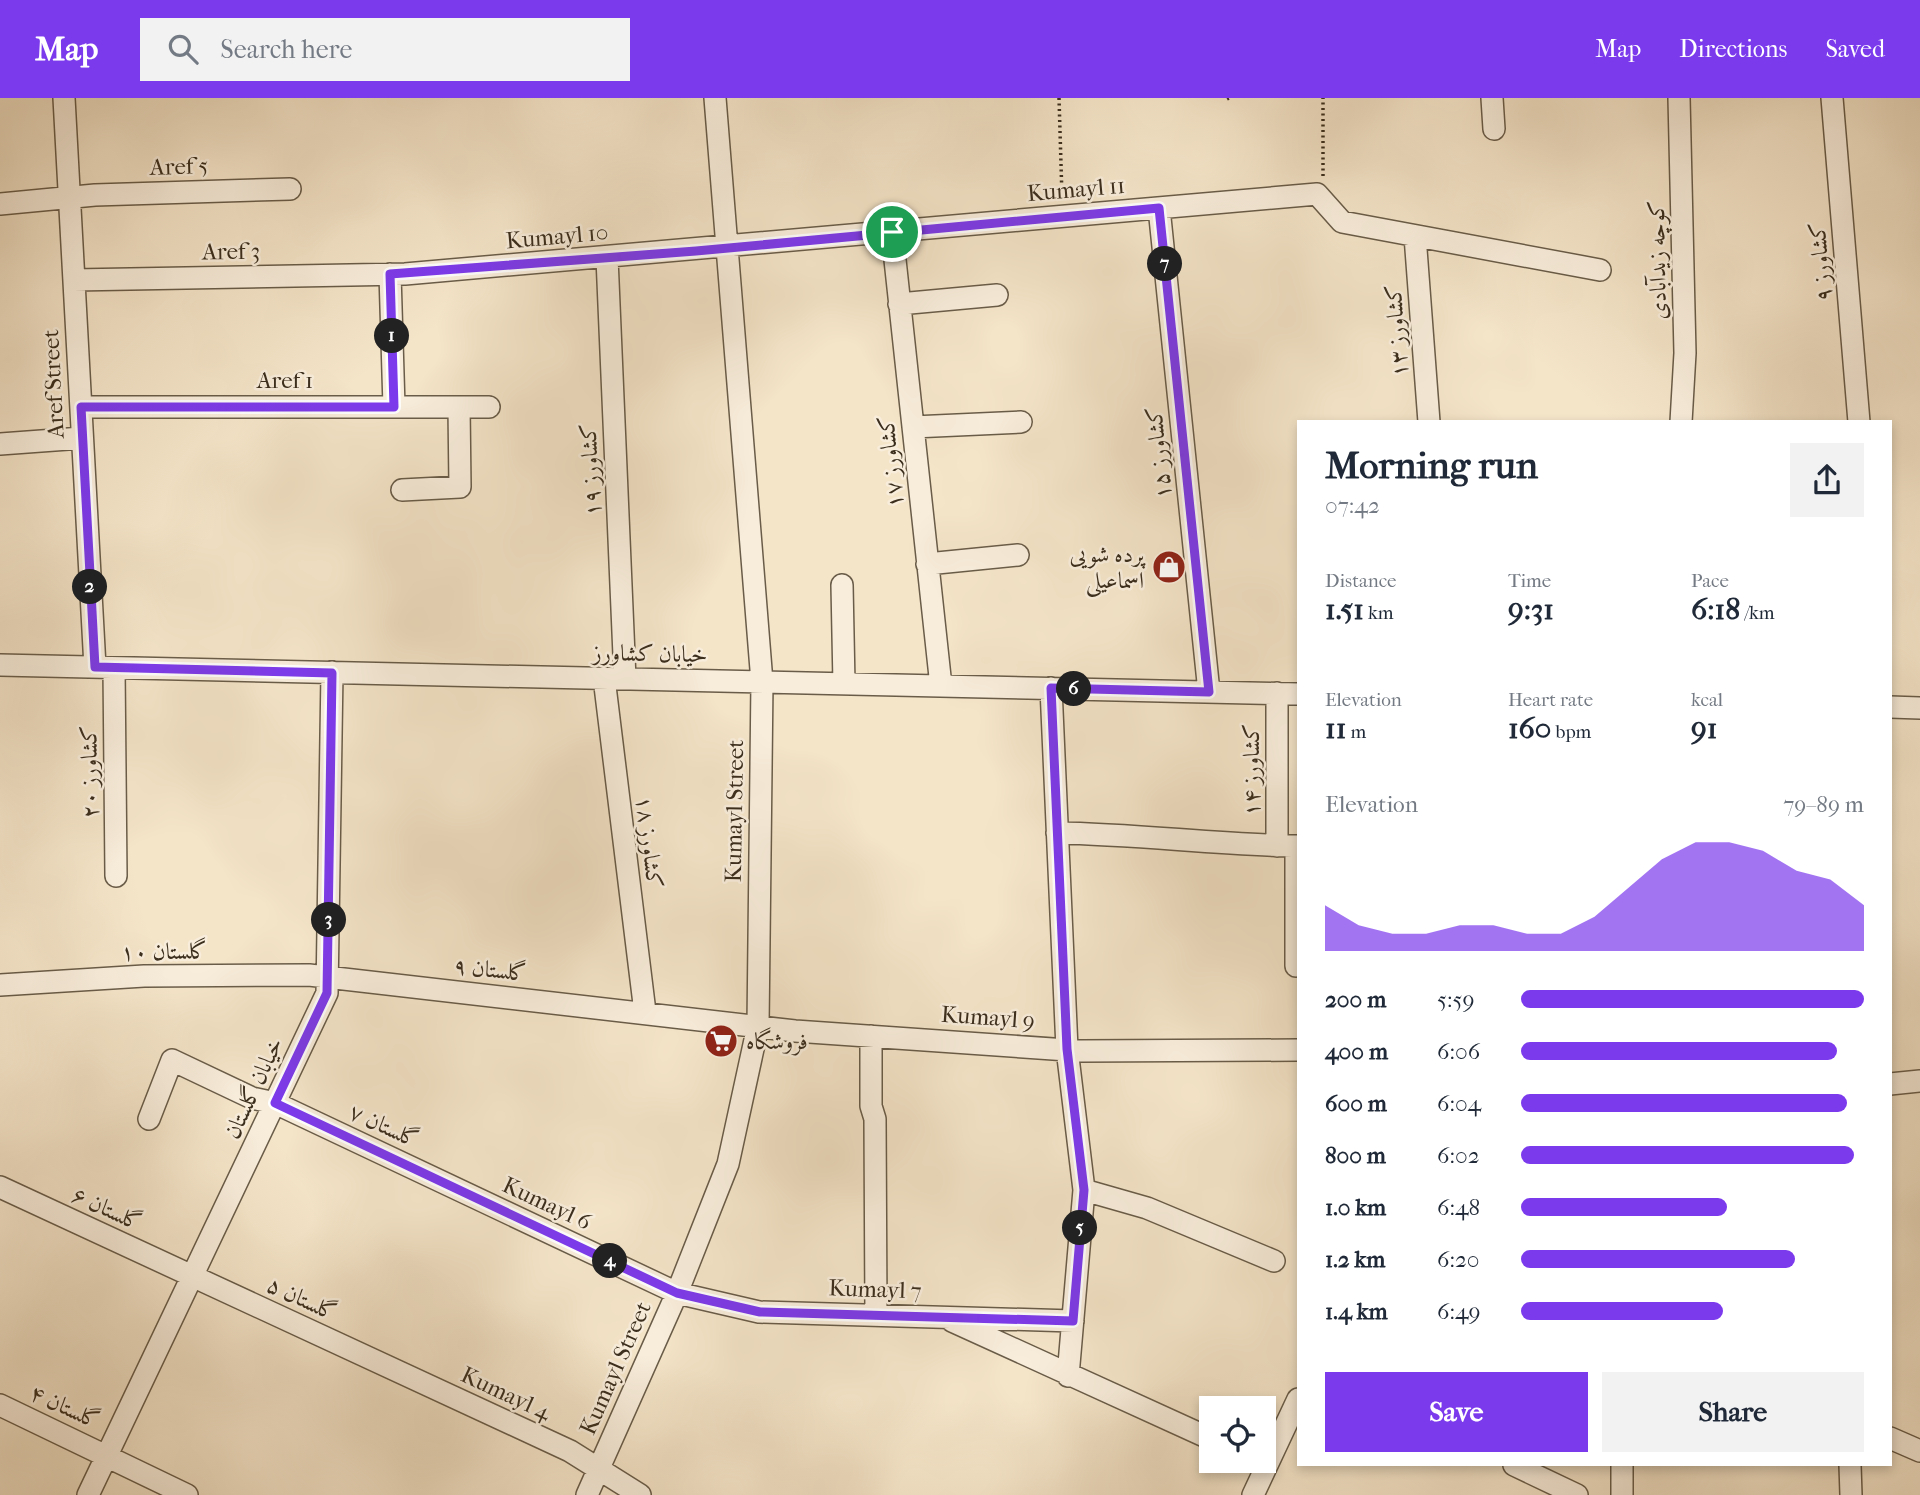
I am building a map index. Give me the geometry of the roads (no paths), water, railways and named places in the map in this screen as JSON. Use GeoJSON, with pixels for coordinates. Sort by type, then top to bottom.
{"type":"FeatureCollection","features":[{"type":"Feature","properties":{"kind":"street","name":"Aref Street"},"geometry":{"type":"LineString","coordinates":[[64,98],[82,438],[105,668]]}},
{"type":"Feature","properties":{"kind":"street","name":"Kumayl Street"},"geometry":{"type":"LineString","coordinates":[[587,1495],[677,1293],[727,1164],[758,1026],[762,682],[715,98]]}},
{"type":"Feature","properties":{"kind":"street"},"geometry":{"type":"LineString","coordinates":[[1492,98],[1494,129]]}},
{"type":"Feature","properties":{"kind":"street","name":"کوچه زیدآبادی"},"geometry":{"type":"LineString","coordinates":[[1679,98],[1685,353],[1681,420]]}},
{"type":"Feature","properties":{"kind":"street","name":"کشاورز ۹"},"geometry":{"type":"LineString","coordinates":[[1832,98],[1859,420]]}},
{"type":"Feature","properties":{"kind":"street","name":"Aref 5"},"geometry":{"type":"LineString","coordinates":[[0,204],[69,198],[290,189]]}},
{"type":"Feature","properties":{"kind":"street","name":"Kumayl 11"},"geometry":{"type":"LineString","coordinates":[[728,247],[1317,194],[1342,222],[1415,236]]}},
{"type":"Feature","properties":{"kind":"street","name":"کشاورز ۱۵"},"geometry":{"type":"LineString","coordinates":[[1159,208],[1209,692]]}},
{"type":"Feature","properties":{"kind":"street","name":"کشاورز ۱۷"},"geometry":{"type":"LineString","coordinates":[[892,232],[941,686]]}},
{"type":"Feature","properties":{"kind":"street"},"geometry":{"type":"LineString","coordinates":[[1415,236],[1600,270]]}},
{"type":"Feature","properties":{"kind":"street","name":"کشاورز ۱۳"},"geometry":{"type":"LineString","coordinates":[[1415,236],[1429,420]]}},
{"type":"Feature","properties":{"kind":"street","name":"Kumayl 10"},"geometry":{"type":"LineString","coordinates":[[390,274],[728,247]]}},
{"type":"Feature","properties":{"kind":"street","name":"کشاورز ۱۹"},"geometry":{"type":"LineString","coordinates":[[607,258],[615,679]]}},
{"type":"Feature","properties":{"kind":"street"},"geometry":{"type":"LineString","coordinates":[[390,274],[394,407]]}},
{"type":"Feature","properties":{"kind":"street","name":"Aref 3"},"geometry":{"type":"LineString","coordinates":[[74,280],[390,274]]}},
{"type":"Feature","properties":{"kind":"street"},"geometry":{"type":"LineString","coordinates":[[899,304],[997,295]]}},
{"type":"Feature","properties":{"kind":"street","name":"Aref 1"},"geometry":{"type":"LineString","coordinates":[[81,407],[489,407]]}},
{"type":"Feature","properties":{"kind":"street"},"geometry":{"type":"LineString","coordinates":[[402,491],[460,487],[459,407]]}},
{"type":"Feature","properties":{"kind":"street"},"geometry":{"type":"LineString","coordinates":[[913,427],[1021,422]]}},
{"type":"Feature","properties":{"kind":"street"},"geometry":{"type":"LineString","coordinates":[[0,444],[82,438]]}},
{"type":"Feature","properties":{"kind":"street"},"geometry":{"type":"LineString","coordinates":[[927,564],[1018,555]]}},
{"type":"Feature","properties":{"kind":"street"},"geometry":{"type":"LineString","coordinates":[[842,585],[844,684]]}},
{"type":"Feature","properties":{"kind":"street","name":"خیابان کشاورز"},"geometry":{"type":"LineString","coordinates":[[0,665],[1288,694]]}},
{"type":"Feature","properties":{"kind":"street","name":"کشاورز ۲۰"},"geometry":{"type":"LineString","coordinates":[[105,668],[116,876]]}},
{"type":"Feature","properties":{"kind":"street","name":"خیابان گلستان"},"geometry":{"type":"LineString","coordinates":[[88,1495],[327,993],[332,673]]}},
{"type":"Feature","properties":{"kind":"street","name":"کشاورز ۱۸"},"geometry":{"type":"LineString","coordinates":[[615,679],[645,1012]]}},
{"type":"Feature","properties":{"kind":"street"},"geometry":{"type":"LineString","coordinates":[[1051,688],[1067,1049],[1084,1190],[1068,1376]]}},
{"type":"Feature","properties":{"kind":"street","name":"کشاورز ۱۴"},"geometry":{"type":"LineString","coordinates":[[1288,694],[1296,966]]}},
{"type":"Feature","properties":{"kind":"street"},"geometry":{"type":"LineString","coordinates":[[1892,707],[1920,708]]}},
{"type":"Feature","properties":{"kind":"street"},"geometry":{"type":"LineString","coordinates":[[1057,833],[1291,846]]}},
{"type":"Feature","properties":{"kind":"street","name":"گلستان ۱۰"},"geometry":{"type":"LineString","coordinates":[[0,985],[144,976],[309,975],[329,978]]}},
{"type":"Feature","properties":{"kind":"street","name":"گلستان ۹"},"geometry":{"type":"LineString","coordinates":[[329,978],[758,1026]]}},
{"type":"Feature","properties":{"kind":"street","name":"Kumayl 9"},"geometry":{"type":"LineString","coordinates":[[758,1026],[1067,1049],[1297,1050]]}},
{"type":"Feature","properties":{"kind":"street"},"geometry":{"type":"LineString","coordinates":[[871,1036],[871,1106],[875,1119],[876,1315]]}},
{"type":"Feature","properties":{"kind":"street","name":"گلستان ۷"},"geometry":{"type":"LineString","coordinates":[[149,1119],[172,1060],[252,1098],[275,1103],[470,1195]]}},
{"type":"Feature","properties":{"kind":"street"},"geometry":{"type":"LineString","coordinates":[[1892,1084],[1920,1081]]}},
{"type":"Feature","properties":{"kind":"street","name":"گلستان ۶"},"geometry":{"type":"LineString","coordinates":[[0,1187],[192,1276]]}},
{"type":"Feature","properties":{"kind":"street"},"geometry":{"type":"LineString","coordinates":[[1084,1190],[1147,1208],[1274,1262]]}},
{"type":"Feature","properties":{"kind":"street","name":"Kumayl 6"},"geometry":{"type":"LineString","coordinates":[[470,1195],[677,1293]]}},
{"type":"Feature","properties":{"kind":"street","name":"گلستان ۵"},"geometry":{"type":"LineString","coordinates":[[192,1276],[389,1368]]}},
{"type":"Feature","properties":{"kind":"street","name":"Kumayl 7"},"geometry":{"type":"LineString","coordinates":[[677,1293],[760,1312],[1073,1321]]}},
{"type":"Feature","properties":{"kind":"street"},"geometry":{"type":"LineString","coordinates":[[944,1317],[1199,1434]]}},
{"type":"Feature","properties":{"kind":"street","name":"Kumayl 4"},"geometry":{"type":"LineString","coordinates":[[389,1368],[570,1451],[640,1495]]}},
{"type":"Feature","properties":{"kind":"street"},"geometry":{"type":"LineString","coordinates":[[1276,1441],[1297,1400]]}},
{"type":"Feature","properties":{"kind":"street","name":"گلستان ۴"},"geometry":{"type":"LineString","coordinates":[[0,1405],[187,1495]]}},
{"type":"Feature","properties":{"kind":"street"},"geometry":{"type":"LineString","coordinates":[[1892,1439],[1920,1451]]}},
{"type":"Feature","properties":{"kind":"street"},"geometry":{"type":"LineString","coordinates":[[1516,1466],[1577,1495]]}},
{"type":"Feature","properties":{"kind":"street"},"geometry":{"type":"LineString","coordinates":[[1622,1466],[1622,1495]]}},
{"type":"Feature","properties":{"kind":"street"},"geometry":{"type":"LineString","coordinates":[[1850,1466],[1851,1495]]}},
{"type":"Feature","properties":{"kind":"street"},"geometry":{"type":"LineString","coordinates":[[1254,1495],[1262,1473]]}},
{"type":"Feature","properties":{"kind":"place","name":"پرده شویی اسماعیلی"},"geometry":{"type":"Point","coordinates":[1169,567]}},
{"type":"Feature","properties":{"kind":"place","name":"فروشگاه"},"geometry":{"type":"Point","coordinates":[721,1041]}}]}
